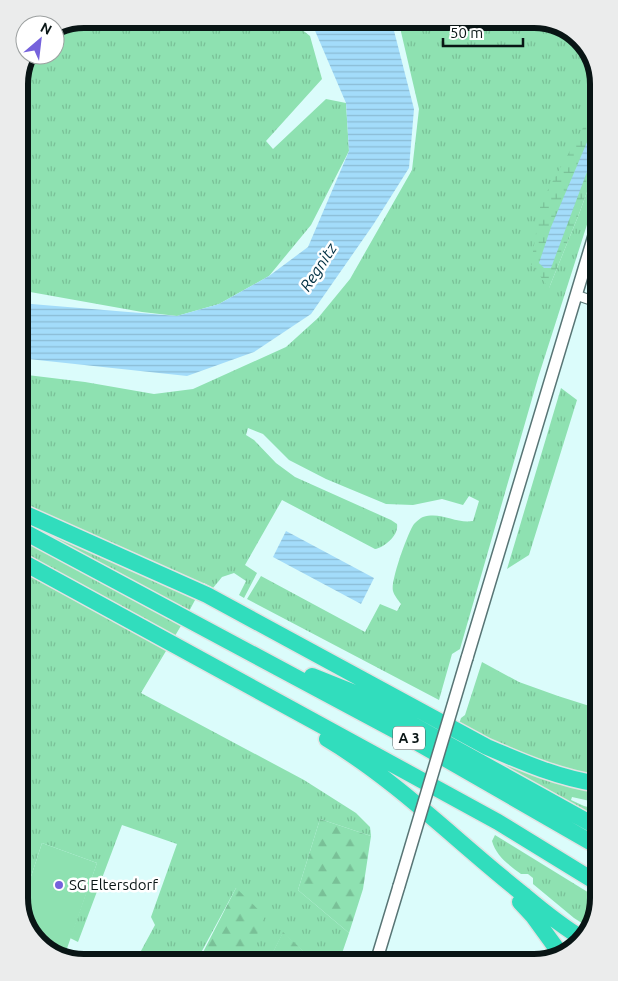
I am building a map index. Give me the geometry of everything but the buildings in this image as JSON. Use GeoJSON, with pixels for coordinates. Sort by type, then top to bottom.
{"type":"FeatureCollection","features":[{"type":"Feature","properties":{"kind":"highway"},"geometry":{"type":"LineString","coordinates":[[27,516],[106,564]]}},
{"type":"Feature","properties":{"kind":"highway"},"geometry":{"type":"LineString","coordinates":[[27,523],[106,564]]}},
{"type":"Feature","properties":{"kind":"highway","name":"A 3"},"geometry":{"type":"LineString","coordinates":[[27,532],[106,564],[217,631],[590,842]]}},
{"type":"Feature","properties":{"kind":"highway","name":"A 3"},"geometry":{"type":"LineString","coordinates":[[106,564],[164,575],[230,607],[487,747],[528,765],[560,776],[590,782]]}},
{"type":"Feature","properties":{"kind":"highway","name":"A 3"},"geometry":{"type":"LineString","coordinates":[[27,565],[498,822],[590,878]]}},
{"type":"Feature","properties":{"kind":"highway"},"geometry":{"type":"LineString","coordinates":[[217,631],[305,673],[357,694],[590,823]]}},
{"type":"Feature","properties":{"kind":"highway"},"geometry":{"type":"LineString","coordinates":[[218,668],[275,708],[335,744],[385,779],[478,859],[576,934]]}},
{"type":"Feature","properties":{"kind":"highway"},"geometry":{"type":"LineString","coordinates":[[478,859],[533,916],[557,949]]}},
{"type":"Feature","properties":{"kind":"street"},"geometry":{"type":"LineString","coordinates":[[379,954],[590,249]]}},
{"type":"Feature","properties":{"kind":"street"},"geometry":{"type":"LineString","coordinates":[[576,295],[590,300]]}},
{"type":"Feature","properties":{"kind":"green space"},"geometry":{"type":"Polygon","coordinates":[[[84,27],[299,27],[310,36],[322,79],[266,141],[273,149],[326,99],[346,103],[349,151],[311,225],[269,276],[219,304],[177,316],[142,312],[28,292],[29,73],[31,65],[65,65],[65,31],[84,27]]]}},
{"type":"Feature","properties":{"kind":"green space"},"geometry":{"type":"Polygon","coordinates":[[[400,28],[538,28],[552,30],[571,41],[577,47],[588,66],[590,122],[549,288],[590,184],[590,215],[538,378],[460,649],[452,654],[439,700],[247,599],[261,576],[365,632],[380,604],[397,611],[401,604],[394,593],[394,578],[400,557],[414,524],[422,518],[430,516],[473,521],[479,501],[469,496],[463,505],[442,499],[413,505],[386,504],[326,479],[289,460],[263,434],[248,428],[246,435],[254,440],[276,463],[295,477],[391,520],[397,524],[396,532],[387,543],[375,549],[282,500],[245,565],[257,573],[244,598],[239,595],[246,581],[234,573],[222,577],[213,588],[204,583],[141,693],[304,780],[356,813],[370,827],[371,836],[320,819],[298,890],[349,933],[342,954],[306,953],[283,933],[272,953],[248,953],[236,888],[201,953],[140,953],[155,925],[151,917],[177,844],[122,825],[78,942],[70,938],[97,863],[42,843],[27,889],[28,375],[85,382],[154,394],[193,389],[286,347],[318,318],[350,279],[412,170],[419,109],[400,28]]]}},
{"type":"Feature","properties":{"kind":"green space"},"geometry":{"type":"Polygon","coordinates":[[[590,115],[590,184],[549,288],[531,264],[541,202],[590,115]]]}},
{"type":"Feature","properties":{"kind":"green space"},"geometry":{"type":"Polygon","coordinates":[[[561,388],[577,400],[529,555],[507,569],[561,388]]]}},
{"type":"Feature","properties":{"kind":"green space"},"geometry":{"type":"Polygon","coordinates":[[[482,662],[519,682],[590,706],[590,775],[563,769],[527,756],[459,724],[461,718],[465,715],[482,662]]]}},
{"type":"Feature","properties":{"kind":"green space"},"geometry":{"type":"Polygon","coordinates":[[[471,747],[541,777],[590,790],[590,801],[572,797],[571,800],[590,808],[590,813],[469,748],[471,747]]]}},
{"type":"Feature","properties":{"kind":"green space"},"geometry":{"type":"Polygon","coordinates":[[[320,819],[371,836],[363,889],[349,933],[298,890],[320,819]]]}},
{"type":"Feature","properties":{"kind":"green space"},"geometry":{"type":"Polygon","coordinates":[[[495,835],[590,893],[589,912],[583,924],[533,884],[533,878],[528,874],[521,874],[504,860],[492,841],[495,835]]]}},
{"type":"Feature","properties":{"kind":"green space","name":"SG Eltersdorf"},"geometry":{"type":"Polygon","coordinates":[[[42,843],[97,863],[66,951],[47,940],[33,922],[30,915],[27,889],[42,843]]]}},
{"type":"Feature","properties":{"kind":"green space"},"geometry":{"type":"Polygon","coordinates":[[[236,888],[265,916],[249,953],[202,953],[236,888]]]}},
{"type":"Feature","properties":{"kind":"green space"},"geometry":{"type":"Polygon","coordinates":[[[283,932],[306,953],[272,953],[283,932]]]}},
{"type":"Feature","properties":{"kind":"water","name":"Regnitz"},"geometry":{"type":"Polygon","coordinates":[[[314,28],[393,28],[414,109],[409,168],[373,225],[311,314],[254,352],[187,376],[28,359],[28,304],[177,316],[219,304],[269,276],[308,247],[349,151],[346,103],[314,28]]]}},
{"type":"Feature","properties":{"kind":"water"},"geometry":{"type":"Polygon","coordinates":[[[590,135],[590,164],[551,268],[544,268],[539,263],[551,227],[590,135]]]}},
{"type":"Feature","properties":{"kind":"water"},"geometry":{"type":"Polygon","coordinates":[[[286,531],[374,578],[361,604],[273,557],[286,531]]]}},
{"type":"Feature","properties":{"kind":"place","name":"SG Eltersdorf"},"geometry":{"type":"Point","coordinates":[59,885]}}]}
